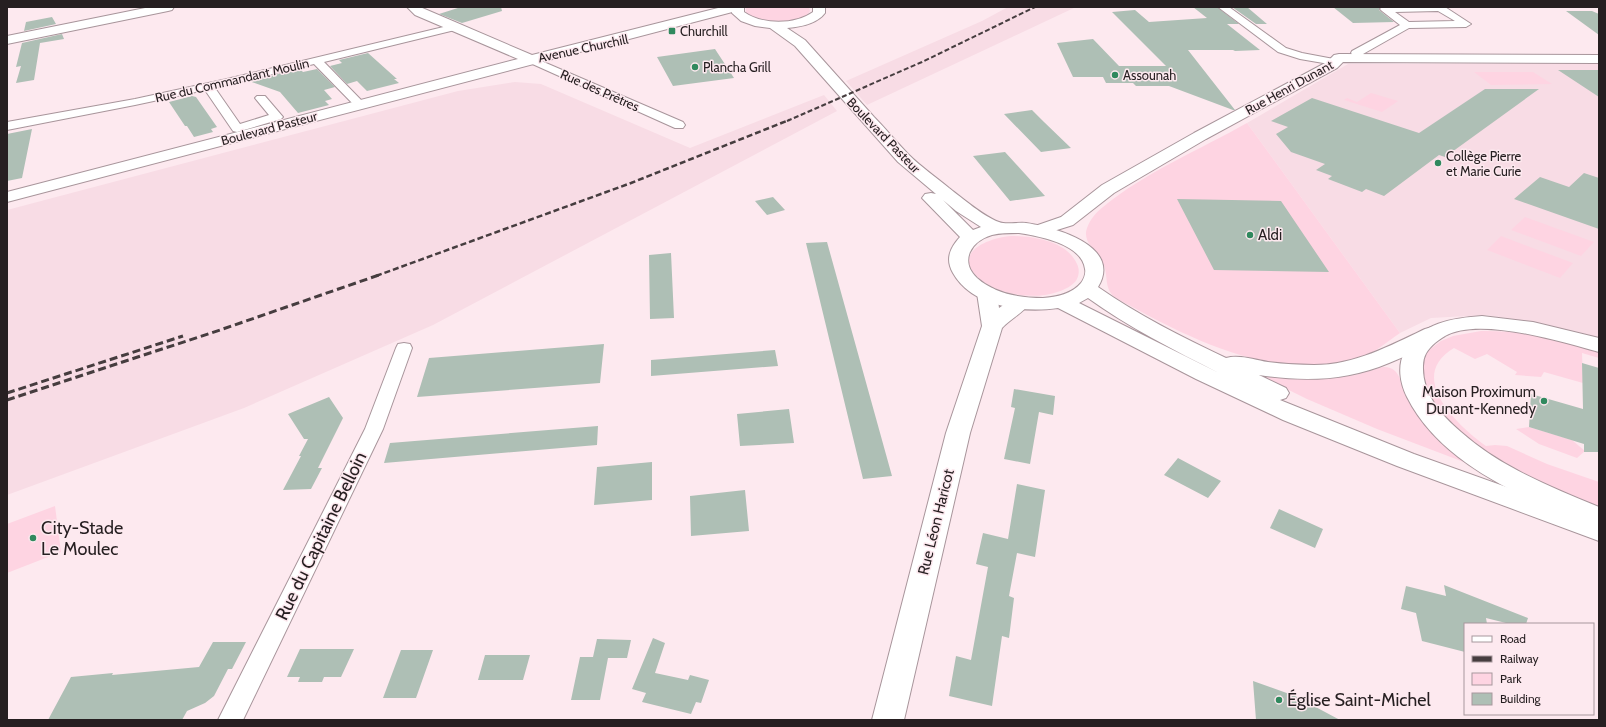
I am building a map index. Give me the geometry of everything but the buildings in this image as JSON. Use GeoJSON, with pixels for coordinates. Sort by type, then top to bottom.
{"type":"FeatureCollection","features":[{"type":"Feature","properties":{"kind":"main road"},"geometry":{"type":"LineString","coordinates":[[7,40],[168,7]]}},
{"type":"Feature","properties":{"kind":"main road","name":"Rue des Prêtres"},"geometry":{"type":"LineString","coordinates":[[413,7],[420,12],[532,60]]}},
{"type":"Feature","properties":{"kind":"main road"},"geometry":{"type":"LineString","coordinates":[[774,25],[799,23],[817,15],[820,10],[819,7]]}},
{"type":"Feature","properties":{"kind":"main road","name":"Avenue Churchill"},"geometry":{"type":"LineString","coordinates":[[532,60],[611,43],[738,10],[754,22],[774,25]]}},
{"type":"Feature","properties":{"kind":"main road"},"geometry":{"type":"LineString","coordinates":[[799,23],[800,43]]}},
{"type":"Feature","properties":{"kind":"main road","name":"Boulevard Pasteur"},"geometry":{"type":"LineString","coordinates":[[774,25],[800,43],[904,159],[962,207],[997,229]]}},
{"type":"Feature","properties":{"kind":"main road","name":"Rue Henri Dunant"},"geometry":{"type":"LineString","coordinates":[[1041,230],[1067,221],[1108,189],[1335,62],[1339,58],[1599,59]]}},
{"type":"Feature","properties":{"kind":"main road","name":"Boulevard Pasteur"},"geometry":{"type":"LineString","coordinates":[[7,198],[359,104],[532,60]]}},
{"type":"Feature","properties":{"kind":"main road"},"geometry":{"type":"LineString","coordinates":[[904,159],[928,195],[971,238]]}},
{"type":"Feature","properties":{"kind":"main road"},"geometry":{"type":"LineString","coordinates":[[1078,212],[1074,232],[1078,246]]}},
{"type":"Feature","properties":{"kind":"main road"},"geometry":{"type":"LineString","coordinates":[[1019,228],[1041,230],[1061,236],[1078,246],[1089,256],[1095,267],[1095,278],[1088,289],[1077,297],[1061,302],[1041,304],[1020,303],[987,293],[971,283],[960,271],[957,258],[961,247],[971,238],[983,232],[997,229],[1019,228]]}},
{"type":"Feature","properties":{"kind":"main road"},"geometry":{"type":"LineString","coordinates":[[1088,289],[1109,304],[1187,348],[1353,427],[1456,467],[1599,519]]}},
{"type":"Feature","properties":{"kind":"main road","name":"Rue Léon Haricot"},"geometry":{"type":"LineString","coordinates":[[888,720],[958,432],[992,326],[987,293]]}},
{"type":"Feature","properties":{"kind":"main road"},"geometry":{"type":"LineString","coordinates":[[1061,302],[1170,358],[1291,414],[1397,457],[1599,531]]}},
{"type":"Feature","properties":{"kind":"main road","name":"Rue Léon Haricot"},"geometry":{"type":"LineString","coordinates":[[992,326],[1003,315],[1020,303]]}},
{"type":"Feature","properties":{"kind":"main road"},"geometry":{"type":"LineString","coordinates":[[1187,348],[1222,360],[1262,368],[1298,372],[1328,372],[1366,364],[1446,328],[1465,324],[1504,324],[1541,329],[1599,345]]}},
{"type":"Feature","properties":{"kind":"main road"},"geometry":{"type":"LineString","coordinates":[[1432,334],[1423,342],[1415,353],[1412,374],[1419,399],[1436,423],[1453,439],[1490,465],[1536,490],[1599,519]]}},
{"type":"Feature","properties":{"kind":"street"},"geometry":{"type":"LineString","coordinates":[[1223,7],[1282,50],[1300,56],[1335,62]]}},
{"type":"Feature","properties":{"kind":"street"},"geometry":{"type":"LineString","coordinates":[[1361,58],[1356,53],[1407,25],[1466,24],[1442,8],[1385,9],[1407,25]]}},
{"type":"Feature","properties":{"kind":"street","name":"Rue du Commandant Moulin"},"geometry":{"type":"LineString","coordinates":[[7,126],[135,102],[208,86],[456,27]]}},
{"type":"Feature","properties":{"kind":"street","name":"Rue des Prêtres"},"geometry":{"type":"LineString","coordinates":[[532,60],[679,125]]}},
{"type":"Feature","properties":{"kind":"street"},"geometry":{"type":"LineString","coordinates":[[317,61],[359,104]]}},
{"type":"Feature","properties":{"kind":"street"},"geometry":{"type":"LineString","coordinates":[[208,86],[237,128],[277,117],[261,98]]}},
{"type":"Feature","properties":{"kind":"street","name":"Rue du Capitaine Belloin"},"geometry":{"type":"LineString","coordinates":[[230,720],[374,429],[404,348]]}},
{"type":"Feature","properties":{"kind":"shaded area"},"geometry":{"type":"Polygon","coordinates":[[[1008,7],[1076,7],[867,105],[846,81],[982,21],[1008,7]]]}},
{"type":"Feature","properties":{"kind":"shaded area","name":"Collège Pierre et Marie Curie"},"geometry":{"type":"Polygon","coordinates":[[[1348,64],[1599,64],[1599,338],[1541,323],[1486,315],[1431,318],[1400,333],[1247,123],[1348,64]]]}},
{"type":"Feature","properties":{"kind":"shaded area"},"geometry":{"type":"Polygon","coordinates":[[[515,82],[541,84],[690,148],[824,95],[837,111],[433,325],[244,408],[7,495],[7,210],[458,91],[515,82]]]}},
{"type":"Feature","properties":{"kind":"green space"},"geometry":{"type":"Polygon","coordinates":[[[746,7],[809,7],[810,11],[805,17],[798,20],[780,22],[760,19],[752,16],[746,13],[746,7]]]}},
{"type":"Feature","properties":{"kind":"green space"},"geometry":{"type":"Polygon","coordinates":[[[1474,72],[1533,72],[1552,84],[1491,85],[1474,72]]]}},
{"type":"Feature","properties":{"kind":"green space"},"geometry":{"type":"Polygon","coordinates":[[[1371,93],[1398,101],[1382,112],[1344,100],[1347,98],[1357,102],[1371,93]]]}},
{"type":"Feature","properties":{"kind":"green space"},"geometry":{"type":"Polygon","coordinates":[[[1247,123],[1400,333],[1375,351],[1362,358],[1348,363],[1318,366],[1287,365],[1227,351],[1142,312],[1116,298],[1109,290],[1103,263],[1086,237],[1087,228],[1090,221],[1100,209],[1136,183],[1247,123]]]}},
{"type":"Feature","properties":{"kind":"green space"},"geometry":{"type":"Polygon","coordinates":[[[1525,217],[1594,242],[1581,256],[1511,230],[1525,217]]]}},
{"type":"Feature","properties":{"kind":"green space"},"geometry":{"type":"Polygon","coordinates":[[[1501,236],[1573,263],[1560,278],[1487,250],[1501,236]]]}},
{"type":"Feature","properties":{"kind":"green space"},"geometry":{"type":"Polygon","coordinates":[[[1002,237],[1029,237],[1048,241],[1066,250],[1072,256],[1079,269],[1075,282],[1065,289],[1057,292],[1045,295],[1029,296],[1012,294],[1003,291],[981,280],[972,271],[969,262],[970,255],[975,249],[983,244],[1002,237]]]}},
{"type":"Feature","properties":{"kind":"green space"},"geometry":{"type":"Polygon","coordinates":[[[1481,331],[1526,334],[1599,351],[1599,358],[1582,353],[1583,383],[1544,372],[1541,377],[1515,375],[1517,372],[1487,354],[1475,359],[1454,348],[1440,360],[1434,373],[1435,386],[1441,400],[1462,426],[1486,446],[1507,446],[1547,464],[1599,482],[1599,508],[1496,462],[1435,411],[1421,379],[1424,356],[1441,341],[1453,336],[1481,331]]]}},
{"type":"Feature","properties":{"kind":"green space"},"geometry":{"type":"Polygon","coordinates":[[[1383,367],[1394,370],[1400,379],[1406,396],[1415,410],[1437,434],[1469,464],[1377,429],[1307,399],[1256,374],[1333,377],[1356,375],[1383,367]]]}},
{"type":"Feature","properties":{"kind":"green space"},"geometry":{"type":"Polygon","coordinates":[[[1529,427],[1572,440],[1585,451],[1577,458],[1539,444],[1516,429],[1529,427]]]}},
{"type":"Feature","properties":{"kind":"green space","name":"City-Stade Le Moulec"},"geometry":{"type":"Polygon","coordinates":[[[55,506],[61,552],[7,573],[7,524],[55,506]]]}},
{"type":"Feature","properties":{"kind":"railway"},"geometry":{"type":"LineString","coordinates":[[787,121],[922,62],[1035,7]]}},
{"type":"Feature","properties":{"kind":"railway"},"geometry":{"type":"LineString","coordinates":[[376,276],[631,183],[789,120]]}},
{"type":"Feature","properties":{"kind":"railway"},"geometry":{"type":"LineString","coordinates":[[7,400],[220,330],[379,275]]}},
{"type":"Feature","properties":{"kind":"railway"},"geometry":{"type":"LineString","coordinates":[[7,393],[183,336]]}},
{"type":"Feature","properties":{"kind":"place","name":"Churchill"},"geometry":{"type":"Point","coordinates":[672,31]}},
{"type":"Feature","properties":{"kind":"place","name":"Plancha Grill"},"geometry":{"type":"Point","coordinates":[695,67]}},
{"type":"Feature","properties":{"kind":"place","name":"Assounah"},"geometry":{"type":"Point","coordinates":[1115,75]}},
{"type":"Feature","properties":{"kind":"place","name":"Collège Pierre et Marie Curie"},"geometry":{"type":"Point","coordinates":[1438,163]}},
{"type":"Feature","properties":{"kind":"place","name":"Aldi"},"geometry":{"type":"Point","coordinates":[1250,235]}},
{"type":"Feature","properties":{"kind":"place","name":"Maison Proximum Dunant-Kennedy"},"geometry":{"type":"Point","coordinates":[1544,401]}},
{"type":"Feature","properties":{"kind":"place","name":"City-Stade Le Moulec"},"geometry":{"type":"Point","coordinates":[33,538]}},
{"type":"Feature","properties":{"kind":"place","name":"Église Saint-Michel"},"geometry":{"type":"Point","coordinates":[1279,700]}}]}
